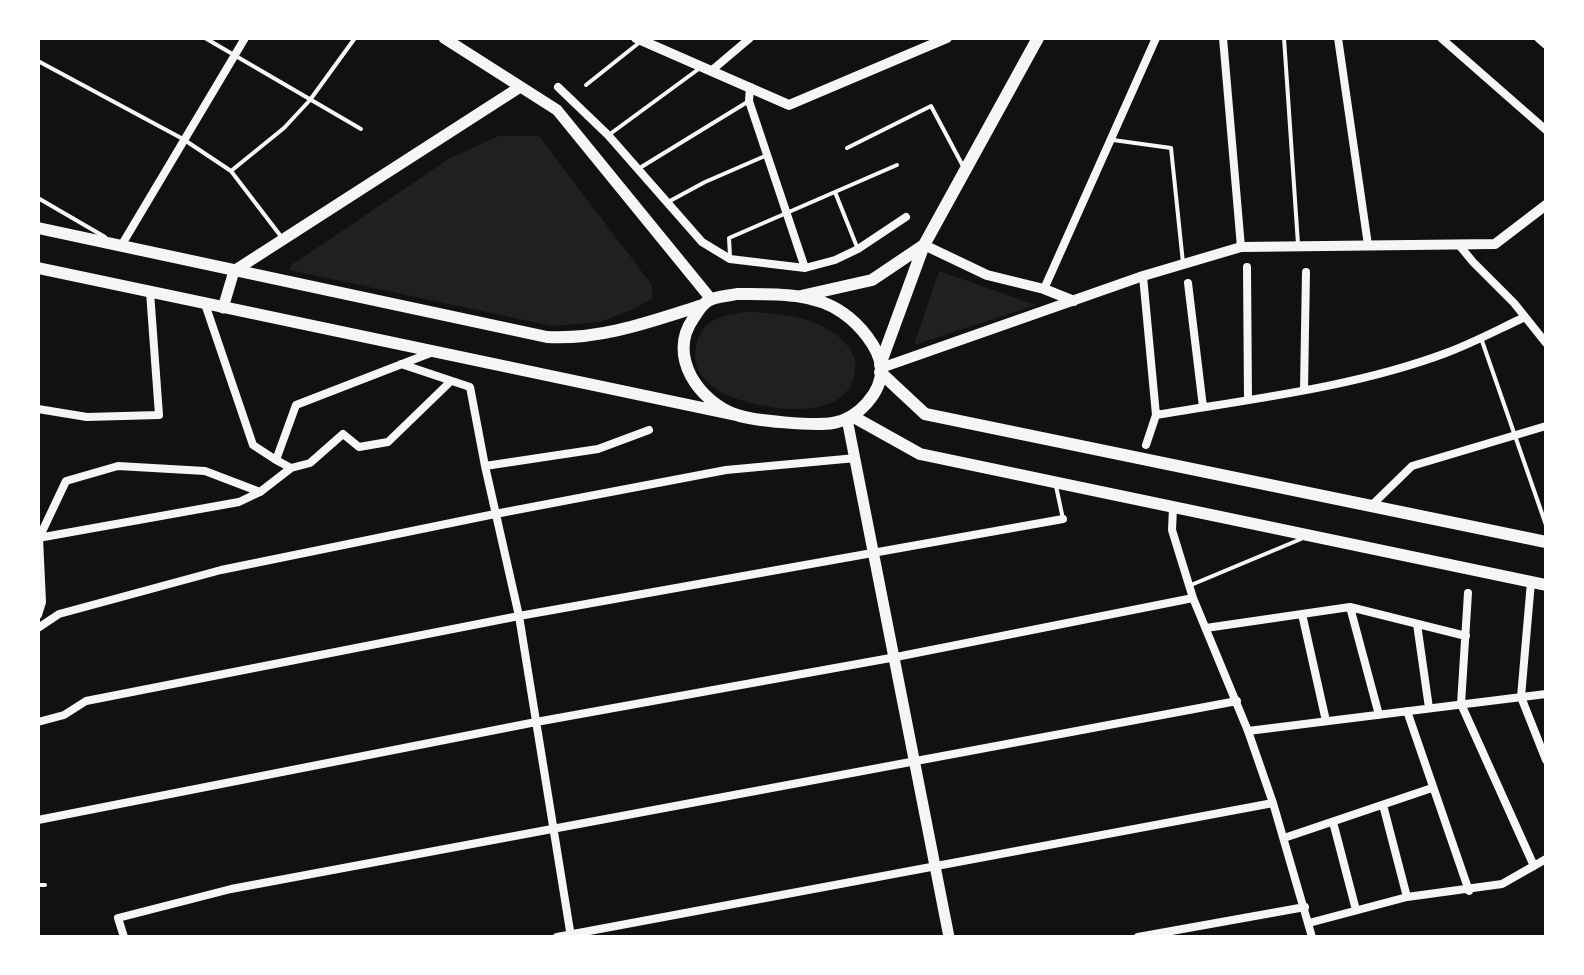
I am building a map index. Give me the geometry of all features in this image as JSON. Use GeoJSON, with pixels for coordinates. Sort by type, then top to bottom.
{"type":"FeatureCollection","features":[{"type":"Feature","properties":{"kind":"main road"},"geometry":{"type":"LineString","coordinates":[[444,38],[557,110],[707,302]]}},
{"type":"Feature","properties":{"kind":"main road"},"geometry":{"type":"LineString","coordinates":[[38,268],[736,415],[821,424],[849,417],[867,405],[876,388],[880,368],[924,245],[1038,38]]}},
{"type":"Feature","properties":{"kind":"main road"},"geometry":{"type":"LineString","coordinates":[[223,308],[234,271],[520,87]]}},
{"type":"Feature","properties":{"kind":"main road"},"geometry":{"type":"LineString","coordinates":[[38,228],[547,337],[594,336],[642,325],[737,294],[801,296],[872,280],[924,245]]}},
{"type":"Feature","properties":{"kind":"main road"},"geometry":{"type":"LineString","coordinates":[[801,296],[841,312],[861,329],[873,347],[880,368],[925,414],[1546,542]]}},
{"type":"Feature","properties":{"kind":"main road"},"geometry":{"type":"LineString","coordinates":[[707,302],[688,326],[683,342],[684,361],[691,379],[708,397],[736,415]]}},
{"type":"Feature","properties":{"kind":"main road"},"geometry":{"type":"LineString","coordinates":[[849,417],[949,937]]}},
{"type":"Feature","properties":{"kind":"main road"},"geometry":{"type":"LineString","coordinates":[[849,417],[920,454],[1546,585]]}},
{"type":"Feature","properties":{"kind":"street"},"geometry":{"type":"LineString","coordinates":[[121,246],[245,38]]}},
{"type":"Feature","properties":{"kind":"street"},"geometry":{"type":"LineString","coordinates":[[706,69],[750,38]]}},
{"type":"Feature","properties":{"kind":"street"},"geometry":{"type":"LineString","coordinates":[[1044,289],[1156,38]]}},
{"type":"Feature","properties":{"kind":"street"},"geometry":{"type":"LineString","coordinates":[[1223,38],[1241,247]]}},
{"type":"Feature","properties":{"kind":"street"},"geometry":{"type":"LineString","coordinates":[[1338,38],[1368,245]]}},
{"type":"Feature","properties":{"kind":"street"},"geometry":{"type":"LineString","coordinates":[[1441,38],[1546,130]]}},
{"type":"Feature","properties":{"kind":"street"},"geometry":{"type":"LineString","coordinates":[[1538,38],[1546,45]]}},
{"type":"Feature","properties":{"kind":"street"},"geometry":{"type":"LineString","coordinates":[[639,39],[789,105],[941,39]]}},
{"type":"Feature","properties":{"kind":"street"},"geometry":{"type":"LineString","coordinates":[[558,87],[608,135],[702,242],[730,259],[805,268],[835,260],[858,249],[906,217]]}},
{"type":"Feature","properties":{"kind":"street"},"geometry":{"type":"LineString","coordinates":[[750,87],[749,101],[805,268]]}},
{"type":"Feature","properties":{"kind":"street"},"geometry":{"type":"LineString","coordinates":[[880,368],[1143,276],[1241,247],[1495,244],[1546,205]]}},
{"type":"Feature","properties":{"kind":"street"},"geometry":{"type":"LineString","coordinates":[[924,245],[987,275],[1044,289],[1074,301]]}},
{"type":"Feature","properties":{"kind":"street"},"geometry":{"type":"LineString","coordinates":[[1459,245],[1546,343]]}},
{"type":"Feature","properties":{"kind":"street"},"geometry":{"type":"LineString","coordinates":[[1247,267],[1248,399]]}},
{"type":"Feature","properties":{"kind":"street"},"geometry":{"type":"LineString","coordinates":[[1304,390],[1306,272]]}},
{"type":"Feature","properties":{"kind":"street"},"geometry":{"type":"LineString","coordinates":[[1143,276],[1156,415],[1146,445]]}},
{"type":"Feature","properties":{"kind":"street"},"geometry":{"type":"LineString","coordinates":[[1188,283],[1203,407]]}},
{"type":"Feature","properties":{"kind":"street"},"geometry":{"type":"LineString","coordinates":[[38,409],[87,417],[159,415],[150,292]]}},
{"type":"Feature","properties":{"kind":"street"},"geometry":{"type":"LineString","coordinates":[[205,304],[253,445],[291,468]]}},
{"type":"Feature","properties":{"kind":"street"},"geometry":{"type":"LineString","coordinates":[[1156,415],[1304,390],[1397,369],[1448,352],[1525,317]]}},
{"type":"Feature","properties":{"kind":"street"},"geometry":{"type":"LineString","coordinates":[[276,460],[296,405],[433,352]]}},
{"type":"Feature","properties":{"kind":"street"},"geometry":{"type":"LineString","coordinates":[[401,364],[470,387],[519,616],[571,936]]}},
{"type":"Feature","properties":{"kind":"street"},"geometry":{"type":"LineString","coordinates":[[38,538],[239,502],[260,492],[291,468],[310,463],[343,434],[359,447],[388,442],[451,381]]}},
{"type":"Feature","properties":{"kind":"street"},"geometry":{"type":"LineString","coordinates":[[1371,506],[1412,466],[1546,426]]}},
{"type":"Feature","properties":{"kind":"street"},"geometry":{"type":"LineString","coordinates":[[485,466],[598,449],[649,430]]}},
{"type":"Feature","properties":{"kind":"street"},"geometry":{"type":"LineString","coordinates":[[38,628],[59,614],[221,570],[726,470],[856,458]]}},
{"type":"Feature","properties":{"kind":"street"},"geometry":{"type":"LineString","coordinates":[[38,615],[42,602],[38,538],[66,481],[118,466],[205,471],[260,492]]}},
{"type":"Feature","properties":{"kind":"street"},"geometry":{"type":"LineString","coordinates":[[1173,508],[1172,530],[1189,586],[1248,731],[1284,838],[1312,937]]}},
{"type":"Feature","properties":{"kind":"street"},"geometry":{"type":"LineString","coordinates":[[38,722],[64,715],[86,701],[519,616],[1063,519]]}},
{"type":"Feature","properties":{"kind":"street"},"geometry":{"type":"LineString","coordinates":[[1531,582],[1521,697],[1546,760]]}},
{"type":"Feature","properties":{"kind":"street"},"geometry":{"type":"LineString","coordinates":[[1468,593],[1461,704],[1534,866]]}},
{"type":"Feature","properties":{"kind":"street"},"geometry":{"type":"LineString","coordinates":[[38,820],[1193,598]]}},
{"type":"Feature","properties":{"kind":"street"},"geometry":{"type":"LineString","coordinates":[[1206,628],[1350,607],[1466,636]]}},
{"type":"Feature","properties":{"kind":"street"},"geometry":{"type":"LineString","coordinates":[[1350,607],[1379,715]]}},
{"type":"Feature","properties":{"kind":"street"},"geometry":{"type":"LineString","coordinates":[[1302,614],[1326,721]]}},
{"type":"Feature","properties":{"kind":"street"},"geometry":{"type":"LineString","coordinates":[[1417,624],[1429,708]]}},
{"type":"Feature","properties":{"kind":"street"},"geometry":{"type":"LineString","coordinates":[[1248,731],[1546,694]]}},
{"type":"Feature","properties":{"kind":"street"},"geometry":{"type":"LineString","coordinates":[[124,937],[118,918],[231,889],[1237,701]]}},
{"type":"Feature","properties":{"kind":"street"},"geometry":{"type":"LineString","coordinates":[[1407,711],[1469,891]]}},
{"type":"Feature","properties":{"kind":"street"},"geometry":{"type":"LineString","coordinates":[[1284,838],[1432,788]]}},
{"type":"Feature","properties":{"kind":"street"},"geometry":{"type":"LineString","coordinates":[[557,937],[1273,803]]}},
{"type":"Feature","properties":{"kind":"street"},"geometry":{"type":"LineString","coordinates":[[1383,805],[1407,897]]}},
{"type":"Feature","properties":{"kind":"street"},"geometry":{"type":"LineString","coordinates":[[1333,822],[1356,910]]}},
{"type":"Feature","properties":{"kind":"street"},"geometry":{"type":"LineString","coordinates":[[1309,923],[1407,897],[1469,891],[1502,884],[1546,859]]}},
{"type":"Feature","properties":{"kind":"street"},"geometry":{"type":"LineString","coordinates":[[1138,937],[1305,907]]}},
{"type":"Feature","properties":{"kind":"lane"},"geometry":{"type":"LineString","coordinates":[[205,38],[361,129]]}},
{"type":"Feature","properties":{"kind":"lane"},"geometry":{"type":"LineString","coordinates":[[231,171],[284,128],[310,100],[355,38]]}},
{"type":"Feature","properties":{"kind":"lane"},"geometry":{"type":"LineString","coordinates":[[1284,38],[1298,246]]}},
{"type":"Feature","properties":{"kind":"lane"},"geometry":{"type":"LineString","coordinates":[[586,85],[639,39]]}},
{"type":"Feature","properties":{"kind":"lane"},"geometry":{"type":"LineString","coordinates":[[38,61],[183,139],[231,171],[284,241]]}},
{"type":"Feature","properties":{"kind":"lane"},"geometry":{"type":"LineString","coordinates":[[608,135],[706,69]]}},
{"type":"Feature","properties":{"kind":"lane"},"geometry":{"type":"LineString","coordinates":[[638,169],[749,101]]}},
{"type":"Feature","properties":{"kind":"lane"},"geometry":{"type":"LineString","coordinates":[[847,148],[931,106],[965,170]]}},
{"type":"Feature","properties":{"kind":"lane"},"geometry":{"type":"LineString","coordinates":[[1111,139],[1171,148],[1183,263]]}},
{"type":"Feature","properties":{"kind":"lane"},"geometry":{"type":"LineString","coordinates":[[666,203],[767,155]]}},
{"type":"Feature","properties":{"kind":"lane"},"geometry":{"type":"LineString","coordinates":[[730,259],[729,238],[897,165]]}},
{"type":"Feature","properties":{"kind":"lane"},"geometry":{"type":"LineString","coordinates":[[835,192],[858,249]]}},
{"type":"Feature","properties":{"kind":"lane"},"geometry":{"type":"LineString","coordinates":[[38,198],[121,246]]}},
{"type":"Feature","properties":{"kind":"lane"},"geometry":{"type":"LineString","coordinates":[[1481,337],[1546,525]]}},
{"type":"Feature","properties":{"kind":"lane"},"geometry":{"type":"LineString","coordinates":[[1055,483],[1063,519]]}},
{"type":"Feature","properties":{"kind":"lane"},"geometry":{"type":"LineString","coordinates":[[1189,586],[1308,536]]}},
{"type":"Feature","properties":{"kind":"lane"},"geometry":{"type":"LineString","coordinates":[[38,885],[45,885]]}},
{"type":"Feature","properties":{"kind":"shaded area"},"geometry":{"type":"Polygon","coordinates":[[[499,136],[539,136],[652,285],[652,298],[600,322],[552,326],[289,270],[291,265],[452,157],[499,136]]]}},
{"type":"Feature","properties":{"kind":"shaded area"},"geometry":{"type":"Polygon","coordinates":[[[939,271],[1036,305],[914,345],[939,271]]]}},
{"type":"Feature","properties":{"kind":"shaded area"},"geometry":{"type":"Polygon","coordinates":[[[744,312],[799,318],[836,335],[855,360],[850,387],[841,397],[828,404],[797,409],[765,406],[716,389],[700,373],[695,359],[696,344],[703,330],[714,320],[744,312]]]}}]}
